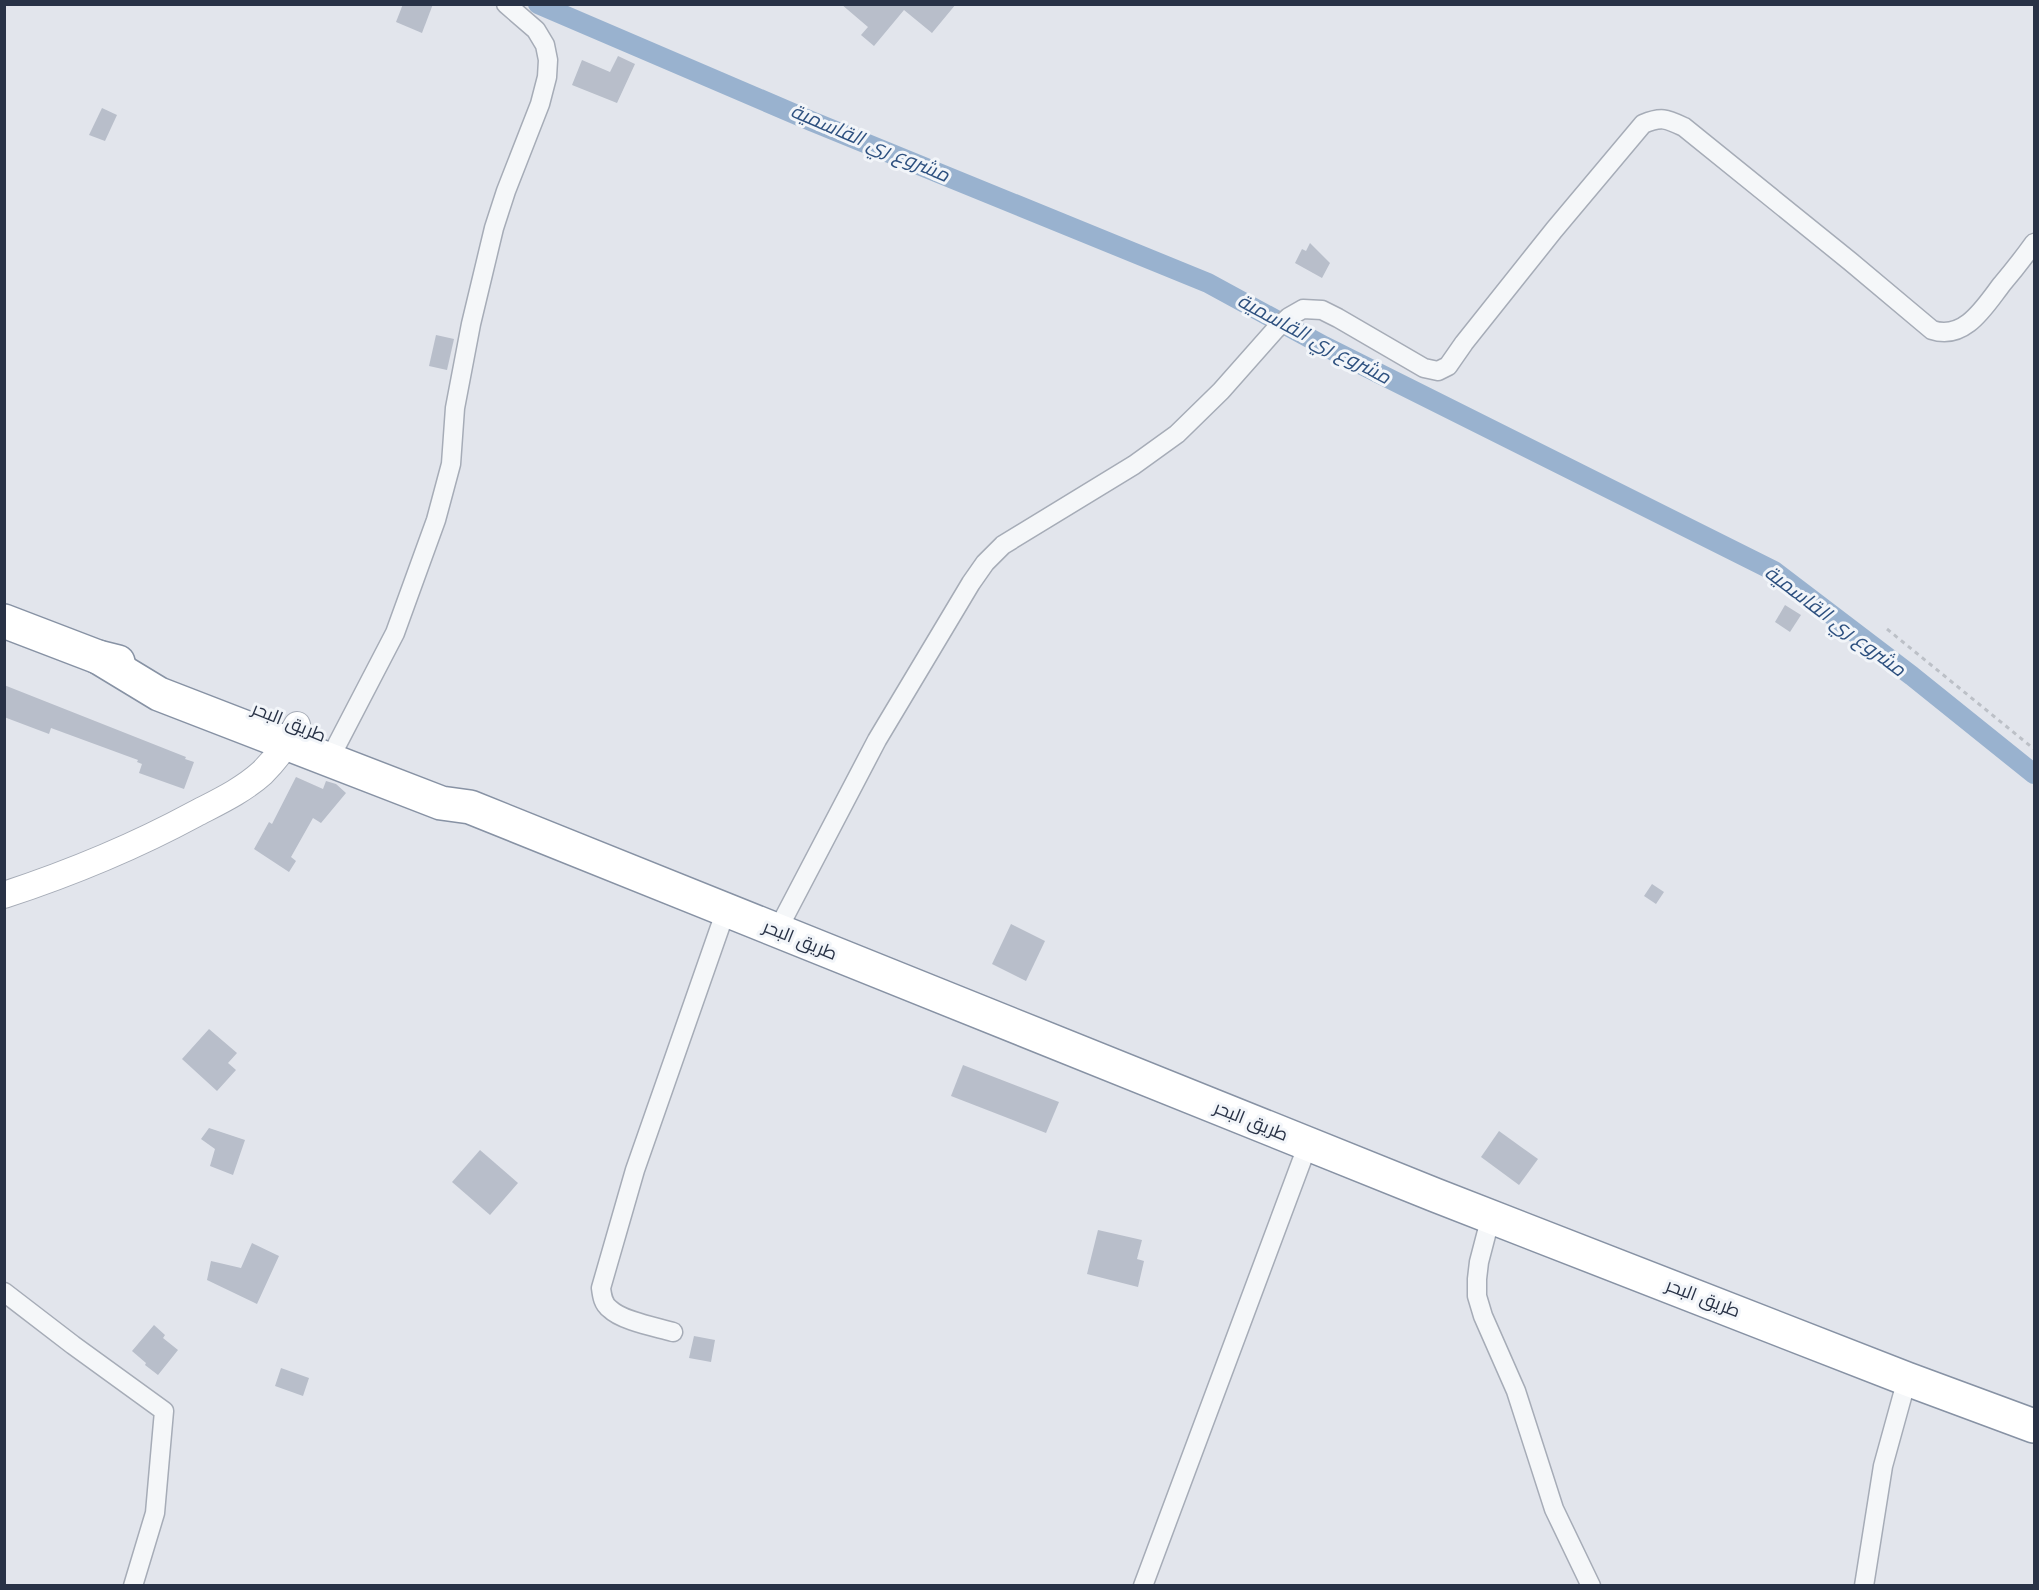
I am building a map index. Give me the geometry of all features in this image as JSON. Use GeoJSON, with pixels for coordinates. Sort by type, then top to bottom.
{"type":"FeatureCollection","features":[{"type":"Feature","properties":{"kind":"highway","name":"طريق البحر"},"geometry":{"type":"LineString","coordinates":[[4,621],[98,657],[164,675],[333,751],[447,784],[470,807],[1308,1144],[1907,1379],[2034,1426]]}},
{"type":"Feature","properties":{"kind":"street"},"geometry":{"type":"LineString","coordinates":[[333,751],[395,633],[436,520],[450,464],[455,408],[471,324],[494,228],[540,105],[547,77],[548,60],[545,45],[536,30],[506,4]]}},
{"type":"Feature","properties":{"kind":"street"},"geometry":{"type":"LineString","coordinates":[[777,931],[877,740],[950,616],[985,563],[1018,534],[1075,502],[1178,434],[1221,391],[1275,330],[1289,317],[1303,309],[1322,310],[1355,326],[1424,368],[1443,370],[1554,230],[1643,124],[1657,118],[1669,120],[1684,127],[1825,240],[1932,330],[1943,333],[1958,329],[1978,316],[2034,243]]}},
{"type":"Feature","properties":{"kind":"street"},"geometry":{"type":"LineString","coordinates":[[4,895],[90,864],[153,836],[240,790],[262,773],[293,734]]}},
{"type":"Feature","properties":{"kind":"street"},"geometry":{"type":"LineString","coordinates":[[673,1332],[610,1310],[605,1304],[601,1288],[635,1170],[726,910]]}},
{"type":"Feature","properties":{"kind":"street"},"geometry":{"type":"LineString","coordinates":[[1143,1586],[1308,1144]]}},
{"type":"Feature","properties":{"kind":"street"},"geometry":{"type":"LineString","coordinates":[[1491,1216],[1476,1279],[1477,1296],[1483,1316],[1516,1391],[1554,1509],[1591,1586]]}},
{"type":"Feature","properties":{"kind":"street"},"geometry":{"type":"LineString","coordinates":[[4,1292],[164,1411],[155,1514],[133,1586]]}},
{"type":"Feature","properties":{"kind":"street"},"geometry":{"type":"LineString","coordinates":[[1864,1586],[1883,1466],[1907,1379]]}},
{"type":"Feature","properties":{"kind":"path"},"geometry":{"type":"LineString","coordinates":[[1887,629],[2034,749]]}},
{"type":"Feature","properties":{"kind":"building"},"geometry":{"type":"Polygon","coordinates":[[[403,4],[433,4],[422,33],[396,22],[403,4]]]}},
{"type":"Feature","properties":{"kind":"building"},"geometry":{"type":"Polygon","coordinates":[[[841,4],[956,4],[932,33],[904,10],[874,46],[861,35],[868,27],[841,4]]]}},
{"type":"Feature","properties":{"kind":"building"},"geometry":{"type":"Polygon","coordinates":[[[618,56],[635,64],[617,103],[572,85],[582,60],[610,72],[618,56]]]}},
{"type":"Feature","properties":{"kind":"building"},"geometry":{"type":"Polygon","coordinates":[[[102,108],[117,115],[105,141],[89,135],[102,108]]]}},
{"type":"Feature","properties":{"kind":"building"},"geometry":{"type":"Polygon","coordinates":[[[1310,243],[1330,263],[1322,278],[1295,263],[1302,249],[1306,251],[1310,243]]]}},
{"type":"Feature","properties":{"kind":"building"},"geometry":{"type":"Polygon","coordinates":[[[436,335],[454,339],[447,370],[429,366],[436,335]]]}},
{"type":"Feature","properties":{"kind":"building"},"geometry":{"type":"Polygon","coordinates":[[[1785,605],[1801,615],[1790,632],[1775,622],[1785,605]]]}},
{"type":"Feature","properties":{"kind":"building"},"geometry":{"type":"Polygon","coordinates":[[[4,685],[186,757],[185,759],[194,762],[184,789],[139,773],[142,764],[137,762],[138,760],[51,728],[49,734],[4,717],[4,685]]]}},
{"type":"Feature","properties":{"kind":"building"},"geometry":{"type":"Polygon","coordinates":[[[296,777],[323,789],[326,781],[336,784],[346,793],[321,823],[313,818],[291,857],[296,861],[289,872],[254,849],[269,822],[272,824],[296,777]]]}},
{"type":"Feature","properties":{"kind":"building"},"geometry":{"type":"Polygon","coordinates":[[[1652,884],[1664,892],[1656,904],[1644,896],[1652,884]]]}},
{"type":"Feature","properties":{"kind":"building"},"geometry":{"type":"Polygon","coordinates":[[[1011,924],[1045,941],[1026,981],[992,964],[1011,924]]]}},
{"type":"Feature","properties":{"kind":"building"},"geometry":{"type":"Polygon","coordinates":[[[209,1029],[237,1053],[228,1063],[236,1070],[217,1091],[182,1059],[209,1029]]]}},
{"type":"Feature","properties":{"kind":"building"},"geometry":{"type":"Polygon","coordinates":[[[963,1065],[1059,1102],[1046,1133],[951,1096],[963,1065]]]}},
{"type":"Feature","properties":{"kind":"building"},"geometry":{"type":"Polygon","coordinates":[[[209,1128],[245,1140],[233,1175],[210,1166],[215,1149],[201,1139],[209,1128]]]}},
{"type":"Feature","properties":{"kind":"building"},"geometry":{"type":"Polygon","coordinates":[[[1499,1131],[1538,1159],[1519,1185],[1481,1157],[1499,1131]]]}},
{"type":"Feature","properties":{"kind":"building"},"geometry":{"type":"Polygon","coordinates":[[[480,1150],[518,1183],[490,1215],[452,1182],[480,1150]]]}},
{"type":"Feature","properties":{"kind":"building"},"geometry":{"type":"Polygon","coordinates":[[[1098,1230],[1142,1240],[1137,1259],[1144,1261],[1138,1287],[1087,1274],[1098,1230]]]}},
{"type":"Feature","properties":{"kind":"building"},"geometry":{"type":"Polygon","coordinates":[[[252,1243],[279,1256],[257,1304],[207,1280],[211,1261],[241,1268],[252,1243]]]}},
{"type":"Feature","properties":{"kind":"building"},"geometry":{"type":"Polygon","coordinates":[[[154,1325],[165,1335],[163,1338],[178,1350],[158,1375],[132,1351],[154,1325]]]}},
{"type":"Feature","properties":{"kind":"building"},"geometry":{"type":"Polygon","coordinates":[[[694,1336],[715,1340],[711,1362],[689,1358],[694,1336]]]}},
{"type":"Feature","properties":{"kind":"building"},"geometry":{"type":"Polygon","coordinates":[[[281,1368],[309,1378],[303,1396],[275,1386],[281,1368]]]}},
{"type":"Feature","properties":{"kind":"waterway","name":"مشروع ري القاسمية"},"geometry":{"type":"LineString","coordinates":[[538,4],[811,121],[1208,283],[1324,346],[1774,571],[1912,676],[2034,774]]}}]}
